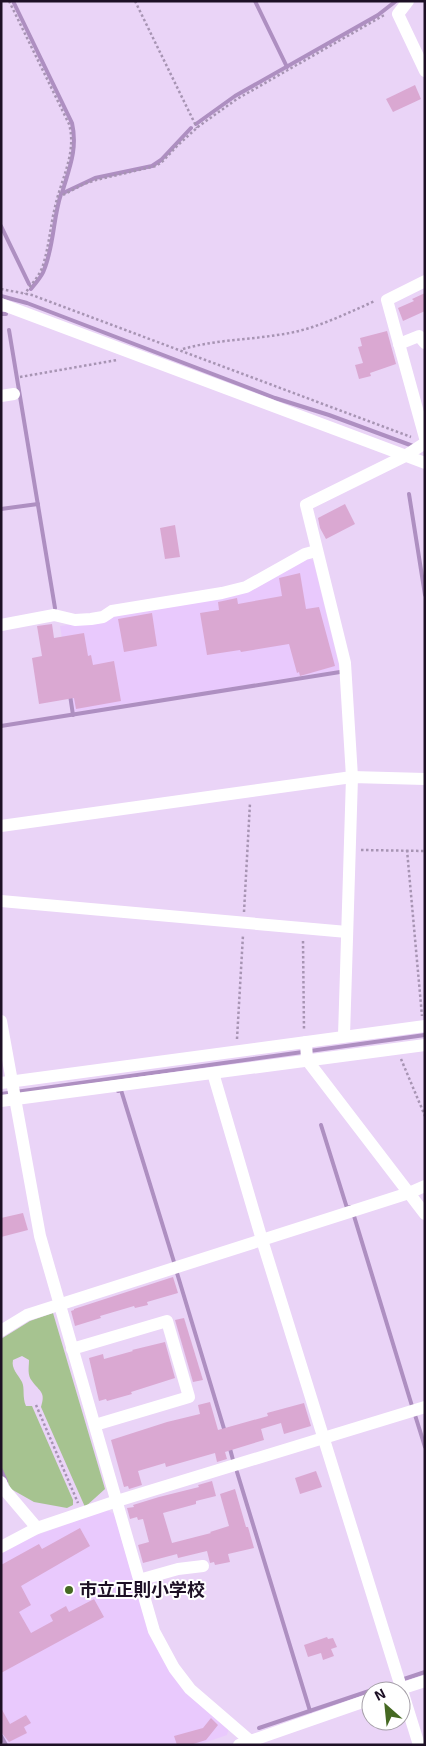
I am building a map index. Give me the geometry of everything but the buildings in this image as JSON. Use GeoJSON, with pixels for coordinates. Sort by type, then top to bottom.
{"type":"FeatureCollection","features":[{"type":"Feature","properties":{"kind":"street"},"geometry":{"type":"LineString","coordinates":[[408,1],[398,14],[425,72]]}},
{"type":"Feature","properties":{"kind":"street"},"geometry":{"type":"LineString","coordinates":[[344,1036],[352,777],[345,663],[306,505],[407,455],[422,440],[387,300],[425,281]]}},
{"type":"Feature","properties":{"kind":"street"},"geometry":{"type":"LineString","coordinates":[[1,304],[425,463]]}},
{"type":"Feature","properties":{"kind":"street"},"geometry":{"type":"LineString","coordinates":[[399,344],[419,336],[425,343]]}},
{"type":"Feature","properties":{"kind":"street"},"geometry":{"type":"LineString","coordinates":[[1,624],[54,615],[75,620],[103,618],[112,611],[222,593],[246,587],[305,554],[316,551]]}},
{"type":"Feature","properties":{"kind":"street"},"geometry":{"type":"LineString","coordinates":[[1,826],[352,777],[425,779]]}},
{"type":"Feature","properties":{"kind":"street"},"geometry":{"type":"LineString","coordinates":[[1,901],[347,932]]}},
{"type":"Feature","properties":{"kind":"street"},"geometry":{"type":"LineString","coordinates":[[1,1021],[11,1089],[40,1236],[154,1630],[174,1668],[190,1689],[248,1744],[361,1703]]}},
{"type":"Feature","properties":{"kind":"street"},"geometry":{"type":"LineString","coordinates":[[11,1089],[213,1073],[306,1049],[344,1036],[424,1026]]}},
{"type":"Feature","properties":{"kind":"street"},"geometry":{"type":"LineString","coordinates":[[1,1101],[11,1089],[306,1049],[396,1048],[425,1045]]}},
{"type":"Feature","properties":{"kind":"street"},"geometry":{"type":"LineString","coordinates":[[306,1049],[425,1214]]}},
{"type":"Feature","properties":{"kind":"street"},"geometry":{"type":"LineString","coordinates":[[213,1073],[395,1681]]}},
{"type":"Feature","properties":{"kind":"street"},"geometry":{"type":"LineString","coordinates":[[1,1331],[27,1314],[262,1240],[425,1186]]}},
{"type":"Feature","properties":{"kind":"street"},"geometry":{"type":"LineString","coordinates":[[72,1349],[167,1321],[189,1397],[94,1424]]}},
{"type":"Feature","properties":{"kind":"street"},"geometry":{"type":"LineString","coordinates":[[1,1547],[37,1528],[117,1501],[425,1407]]}},
{"type":"Feature","properties":{"kind":"street"},"geometry":{"type":"LineString","coordinates":[[1,1482],[3,1488],[37,1528]]}},
{"type":"Feature","properties":{"kind":"street"},"geometry":{"type":"LineString","coordinates":[[139,1580],[178,1569],[203,1566]]}},
{"type":"Feature","properties":{"kind":"street"},"geometry":{"type":"LineString","coordinates":[[411,1686],[425,1681]]}},
{"type":"Feature","properties":{"kind":"street"},"geometry":{"type":"LineString","coordinates":[[411,1724],[419,1745]]}},
{"type":"Feature","properties":{"kind":"path"},"geometry":{"type":"LineString","coordinates":[[9,1],[69,124],[72,134],[70,158],[55,206],[48,248],[41,270],[25,294]]}},
{"type":"Feature","properties":{"kind":"path"},"geometry":{"type":"LineString","coordinates":[[135,1],[196,128]]}},
{"type":"Feature","properties":{"kind":"path"},"geometry":{"type":"LineString","coordinates":[[63,195],[96,180],[156,166],[163,162],[196,128],[237,98],[390,11],[398,14]]}},
{"type":"Feature","properties":{"kind":"path"},"geometry":{"type":"LineString","coordinates":[[1,289],[25,294],[422,440]]}},
{"type":"Feature","properties":{"kind":"path"},"geometry":{"type":"LineString","coordinates":[[181,350],[243,338],[297,332],[382,298],[387,300]]}},
{"type":"Feature","properties":{"kind":"path"},"geometry":{"type":"LineString","coordinates":[[20,377],[129,358],[131,354]]}},
{"type":"Feature","properties":{"kind":"path"},"geometry":{"type":"LineString","coordinates":[[350,849],[425,851]]}},
{"type":"Feature","properties":{"kind":"path"},"geometry":{"type":"LineString","coordinates":[[407,850],[424,1026]]}},
{"type":"Feature","properties":{"kind":"path"},"geometry":{"type":"LineString","coordinates":[[303,928],[306,1049]]}},
{"type":"Feature","properties":{"kind":"path"},"geometry":{"type":"LineString","coordinates":[[396,1048],[425,1116]]}},
{"type":"Feature","properties":{"kind":"path"},"geometry":{"type":"LineString","coordinates":[[36,1405],[82,1513]]}},
{"type":"Feature","properties":{"kind":"shaded area"},"geometry":{"type":"Polygon","coordinates":[[[306,558],[313,560],[340,670],[74,712],[60,626],[107,620],[116,615],[223,596],[306,558]]]}},
{"type":"Feature","properties":{"kind":"shaded area","name":"市立正則小学校"},"geometry":{"type":"Polygon","coordinates":[[[107,1510],[114,1514],[148,1630],[229,1728],[227,1735],[198,1745],[8,1745],[1,1734],[1,1551],[18,1542],[107,1510]]]}},
{"type":"Feature","properties":{"kind":"green space"},"geometry":{"type":"Polygon","coordinates":[[[53,1313],[105,1489],[85,1507],[41,1407],[43,1398],[40,1390],[29,1376],[29,1360],[22,1356],[13,1360],[13,1363],[14,1369],[23,1384],[26,1406],[32,1406],[73,1500],[73,1505],[67,1508],[34,1502],[11,1489],[1,1467],[1,1339],[30,1321],[53,1313]]]}},
{"type":"Feature","properties":{"kind":"waterway"},"geometry":{"type":"LineString","coordinates":[[13,1],[72,123],[74,132],[73,150],[62,193]]}},
{"type":"Feature","properties":{"kind":"waterway"},"geometry":{"type":"LineString","coordinates":[[255,1],[287,67]]}},
{"type":"Feature","properties":{"kind":"waterway"},"geometry":{"type":"LineString","coordinates":[[196,124],[235,96],[378,15],[396,1]]}},
{"type":"Feature","properties":{"kind":"waterway"},"geometry":{"type":"LineString","coordinates":[[31,289],[42,275],[47,261],[61,194],[95,178],[152,166],[161,160],[191,128]]}},
{"type":"Feature","properties":{"kind":"waterway"},"geometry":{"type":"LineString","coordinates":[[1,226],[29,284]]}},
{"type":"Feature","properties":{"kind":"waterway"},"geometry":{"type":"LineString","coordinates":[[1,296],[27,303],[275,398],[329,415],[413,446]]}},
{"type":"Feature","properties":{"kind":"waterway"},"geometry":{"type":"LineString","coordinates":[[1,314],[6,314]]}},
{"type":"Feature","properties":{"kind":"waterway"},"geometry":{"type":"LineString","coordinates":[[9,330],[55,608]]}},
{"type":"Feature","properties":{"kind":"waterway"},"geometry":{"type":"LineString","coordinates":[[409,494],[425,595]]}},
{"type":"Feature","properties":{"kind":"waterway"},"geometry":{"type":"LineString","coordinates":[[1,509],[38,504]]}},
{"type":"Feature","properties":{"kind":"waterway"},"geometry":{"type":"LineString","coordinates":[[1,726],[340,672]]}},
{"type":"Feature","properties":{"kind":"waterway"},"geometry":{"type":"LineString","coordinates":[[70,695],[73,715]]}},
{"type":"Feature","properties":{"kind":"waterway"},"geometry":{"type":"LineString","coordinates":[[1,1094],[425,1035]]}},
{"type":"Feature","properties":{"kind":"waterway"},"geometry":{"type":"LineString","coordinates":[[118,1091],[121,1090],[174,1262]]}},
{"type":"Feature","properties":{"kind":"waterway"},"geometry":{"type":"LineString","coordinates":[[321,1125],[347,1208],[350,1207]]}},
{"type":"Feature","properties":{"kind":"waterway"},"geometry":{"type":"LineString","coordinates":[[354,1216],[412,1406]]}},
{"type":"Feature","properties":{"kind":"waterway"},"geometry":{"type":"LineString","coordinates":[[177,1273],[225,1432]]}},
{"type":"Feature","properties":{"kind":"waterway"},"geometry":{"type":"LineString","coordinates":[[415,1415],[425,1447]]}},
{"type":"Feature","properties":{"kind":"waterway"},"geometry":{"type":"LineString","coordinates":[[229,1445],[233,1460]]}},
{"type":"Feature","properties":{"kind":"waterway"},"geometry":{"type":"LineString","coordinates":[[1,1470],[6,1481]]}},
{"type":"Feature","properties":{"kind":"waterway"},"geometry":{"type":"LineString","coordinates":[[237,1472],[310,1711]]}},
{"type":"Feature","properties":{"kind":"waterway"},"geometry":{"type":"LineString","coordinates":[[404,1679],[425,1672]]}},
{"type":"Feature","properties":{"kind":"waterway"},"geometry":{"type":"LineString","coordinates":[[259,1728],[361,1694]]}},
{"type":"Feature","properties":{"kind":"waterway"},"geometry":{"type":"LineString","coordinates":[[1,1736],[6,1745]]}},
{"type":"Feature","properties":{"kind":"place","name":"市立正則小学校"},"geometry":{"type":"Point","coordinates":[69,1590]}}]}
